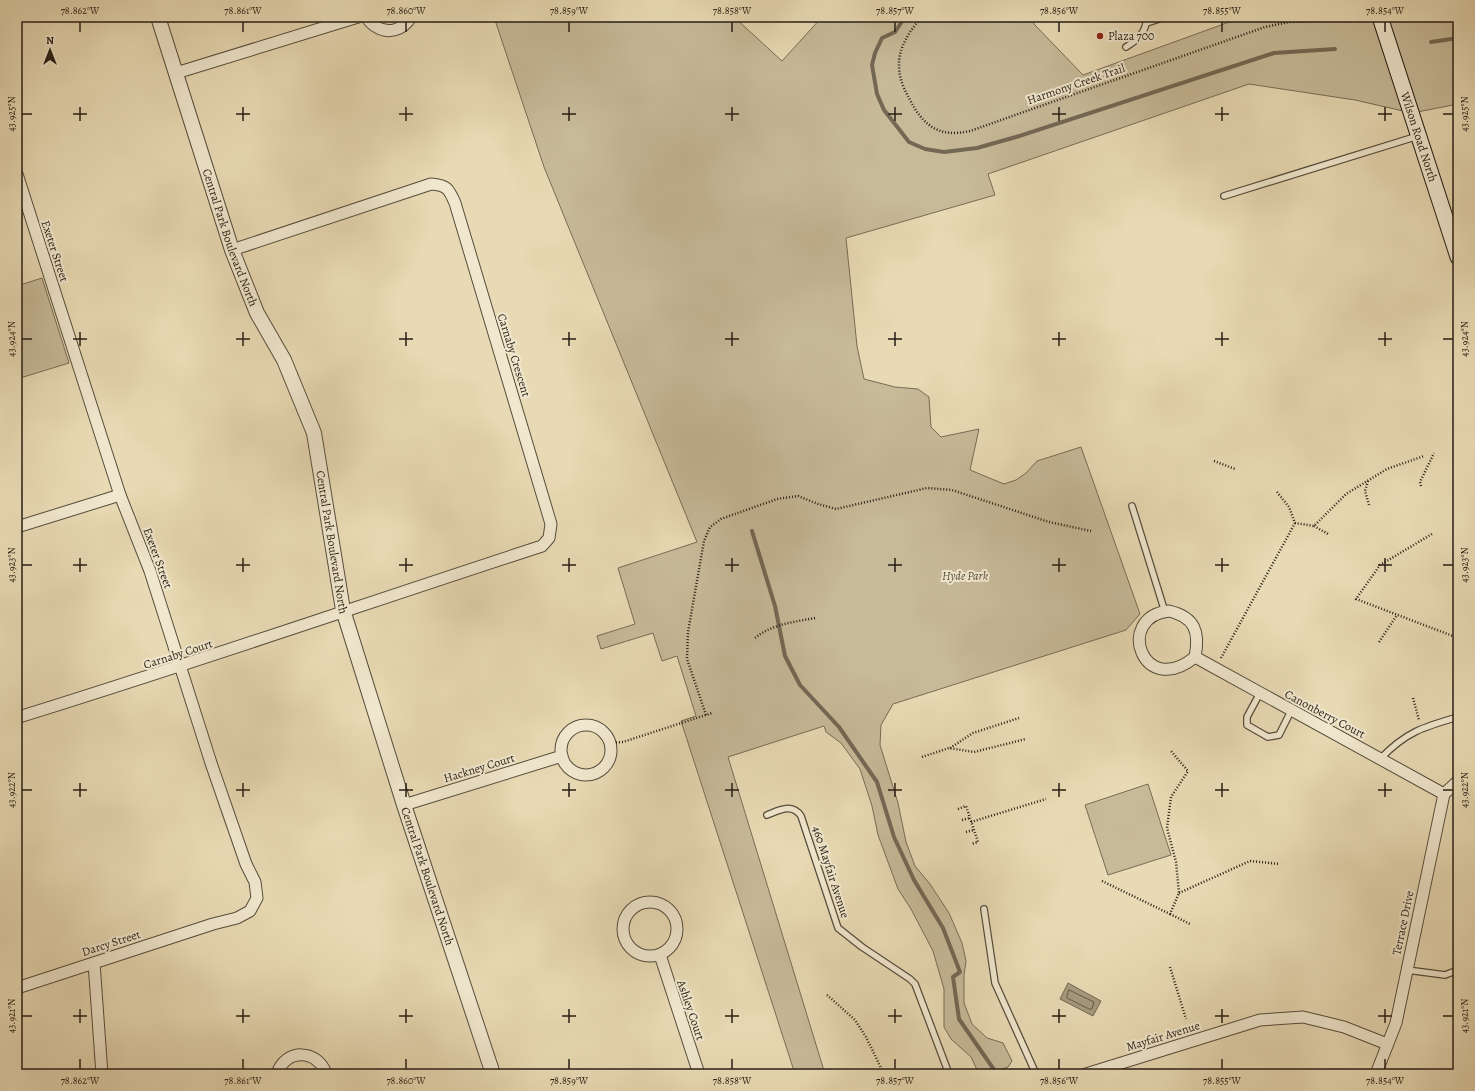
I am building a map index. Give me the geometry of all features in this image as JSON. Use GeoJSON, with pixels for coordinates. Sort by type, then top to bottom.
{"type":"FeatureCollection","features":[{"type":"Feature","properties":{"kind":"main road","name":"Wilson Road North"},"geometry":{"type":"LineString","coordinates":[[1380,17],[1419,136],[1454,234],[1458,257]]}},
{"type":"Feature","properties":{"kind":"street","name":"Central Park Boulevard North"},"geometry":{"type":"LineString","coordinates":[[158,17],[232,250],[257,313],[284,360],[314,433],[343,610],[404,805],[493,1074]]}},
{"type":"Feature","properties":{"kind":"street"},"geometry":{"type":"LineString","coordinates":[[176,73],[358,17]]}},
{"type":"Feature","properties":{"kind":"street"},"geometry":{"type":"LineString","coordinates":[[366,17],[377,28],[385,31],[400,28],[411,17]]}},
{"type":"Feature","properties":{"kind":"street","name":"Exeter Street"},"geometry":{"type":"LineString","coordinates":[[17,174],[120,495],[150,570],[216,778],[246,864],[255,882],[257,898],[250,911],[237,918],[213,924]]}},
{"type":"Feature","properties":{"kind":"street","name":"Carnaby Crescent"},"geometry":{"type":"LineString","coordinates":[[232,250],[431,184],[442,184],[449,190],[455,203],[551,524],[549,538],[542,546],[343,610]]}},
{"type":"Feature","properties":{"kind":"street"},"geometry":{"type":"LineString","coordinates":[[17,527],[120,495]]}},
{"type":"Feature","properties":{"kind":"street","name":"Carnaby Court"},"geometry":{"type":"LineString","coordinates":[[18,718],[180,667],[343,610]]}},
{"type":"Feature","properties":{"kind":"street"},"geometry":{"type":"LineString","coordinates":[[1165,612],[1179,613],[1188,619],[1194,627],[1197,637],[1195,657],[1185,665],[1169,670],[1159,668],[1147,662],[1139,644],[1142,628],[1147,620],[1165,612]]}},
{"type":"Feature","properties":{"kind":"street","name":"Canonberry Court"},"geometry":{"type":"LineString","coordinates":[[1195,657],[1444,794]]}},
{"type":"Feature","properties":{"kind":"street"},"geometry":{"type":"LineString","coordinates":[[589,725],[602,731],[610,743],[609,760],[604,767],[593,774],[577,774],[565,764],[562,756],[561,746],[566,735],[572,729],[580,726],[589,725]]}},
{"type":"Feature","properties":{"kind":"street","name":"Hackney Court"},"geometry":{"type":"LineString","coordinates":[[404,805],[562,756]]}},
{"type":"Feature","properties":{"kind":"street"},"geometry":{"type":"LineString","coordinates":[[1444,794],[1458,781]]}},
{"type":"Feature","properties":{"kind":"street","name":"Terrace Drive"},"geometry":{"type":"LineString","coordinates":[[1376,1074],[1396,1023],[1444,794]]}},
{"type":"Feature","properties":{"kind":"street"},"geometry":{"type":"LineString","coordinates":[[647,902],[657,903],[665,907],[674,916],[676,936],[672,945],[660,955],[650,956],[635,952],[628,945],[623,934],[623,924],[626,915],[638,905],[647,902]]}},
{"type":"Feature","properties":{"kind":"street","name":"Darcy Street"},"geometry":{"type":"LineString","coordinates":[[17,988],[213,924]]}},
{"type":"Feature","properties":{"kind":"street","name":"Ashley Court"},"geometry":{"type":"LineString","coordinates":[[660,955],[699,1074]]}},
{"type":"Feature","properties":{"kind":"street"},"geometry":{"type":"LineString","coordinates":[[94,962],[102,1074]]}},
{"type":"Feature","properties":{"kind":"street","name":"Mayfair Avenue"},"geometry":{"type":"LineString","coordinates":[[1086,1074],[1260,1020],[1303,1017],[1344,1027],[1387,1044]]}},
{"type":"Feature","properties":{"kind":"street"},"geometry":{"type":"LineString","coordinates":[[277,1074],[284,1062],[290,1057],[306,1054],[320,1061],[326,1074]]}},
{"type":"Feature","properties":{"kind":"lane"},"geometry":{"type":"LineString","coordinates":[[1126,47],[1137,40],[1146,28],[1147,20],[1165,17]]}},
{"type":"Feature","properties":{"kind":"lane"},"geometry":{"type":"LineString","coordinates":[[1224,196],[1419,136]]}},
{"type":"Feature","properties":{"kind":"lane"},"geometry":{"type":"LineString","coordinates":[[1132,506],[1165,612]]}},
{"type":"Feature","properties":{"kind":"lane"},"geometry":{"type":"LineString","coordinates":[[1260,693],[1247,717],[1247,725],[1268,737],[1279,735],[1291,711]]}},
{"type":"Feature","properties":{"kind":"lane"},"geometry":{"type":"LineString","coordinates":[[1380,759],[1404,736],[1458,717]]}},
{"type":"Feature","properties":{"kind":"lane","name":"460 Mayfair Avenue"},"geometry":{"type":"LineString","coordinates":[[767,815],[790,807],[797,810],[801,816],[838,928],[862,947],[910,979],[915,984],[949,1074]]}},
{"type":"Feature","properties":{"kind":"lane"},"geometry":{"type":"LineString","coordinates":[[984,909],[995,984],[1036,1074]]}},
{"type":"Feature","properties":{"kind":"lane"},"geometry":{"type":"LineString","coordinates":[[1407,970],[1445,975],[1458,970]]}},
{"type":"Feature","properties":{"kind":"path","name":"Harmony Creek Trail"},"geometry":{"type":"LineString","coordinates":[[922,17],[905,42],[900,54],[900,78],[911,103],[927,125],[946,133],[957,134],[970,131],[1265,27],[1289,22],[1350,19]]}},
{"type":"Feature","properties":{"kind":"path"},"geometry":{"type":"LineString","coordinates":[[1421,486],[1420,482],[1434,453]]}},
{"type":"Feature","properties":{"kind":"path"},"geometry":{"type":"LineString","coordinates":[[1314,526],[1346,494],[1368,480],[1387,469],[1424,456]]}},
{"type":"Feature","properties":{"kind":"path"},"geometry":{"type":"LineString","coordinates":[[1214,461],[1235,469]]}},
{"type":"Feature","properties":{"kind":"path"},"geometry":{"type":"LineString","coordinates":[[1368,480],[1366,491],[1369,505]]}},
{"type":"Feature","properties":{"kind":"path"},"geometry":{"type":"LineString","coordinates":[[706,715],[687,659],[688,632],[704,541],[710,527],[721,519],[777,499],[798,496],[836,509],[927,488],[952,490],[1049,522],[1091,532]]}},
{"type":"Feature","properties":{"kind":"path"},"geometry":{"type":"LineString","coordinates":[[1215,669],[1295,523],[1289,507],[1277,492]]}},
{"type":"Feature","properties":{"kind":"path"},"geometry":{"type":"LineString","coordinates":[[1295,523],[1314,526],[1328,534]]}},
{"type":"Feature","properties":{"kind":"path"},"geometry":{"type":"LineString","coordinates":[[1432,534],[1380,565],[1356,599],[1458,638]]}},
{"type":"Feature","properties":{"kind":"path"},"geometry":{"type":"LineString","coordinates":[[1379,642],[1397,615]]}},
{"type":"Feature","properties":{"kind":"path"},"geometry":{"type":"LineString","coordinates":[[755,638],[763,631],[774,627],[815,618]]}},
{"type":"Feature","properties":{"kind":"path"},"geometry":{"type":"LineString","coordinates":[[1413,698],[1422,729]]}},
{"type":"Feature","properties":{"kind":"path"},"geometry":{"type":"LineString","coordinates":[[610,743],[623,742],[712,713]]}},
{"type":"Feature","properties":{"kind":"path"},"geometry":{"type":"LineString","coordinates":[[922,757],[949,748],[973,733],[1019,718]]}},
{"type":"Feature","properties":{"kind":"path"},"geometry":{"type":"LineString","coordinates":[[949,748],[974,752],[1026,739]]}},
{"type":"Feature","properties":{"kind":"path"},"geometry":{"type":"LineString","coordinates":[[1170,914],[1180,893],[1176,862],[1167,828],[1170,797],[1188,771],[1171,751]]}},
{"type":"Feature","properties":{"kind":"path"},"geometry":{"type":"LineString","coordinates":[[972,822],[1046,799]]}},
{"type":"Feature","properties":{"kind":"path"},"geometry":{"type":"LineString","coordinates":[[958,809],[966,806],[972,822],[978,842],[971,844]]}},
{"type":"Feature","properties":{"kind":"path"},"geometry":{"type":"LineString","coordinates":[[962,820],[970,818]]}},
{"type":"Feature","properties":{"kind":"path"},"geometry":{"type":"LineString","coordinates":[[966,832],[974,830]]}},
{"type":"Feature","properties":{"kind":"path"},"geometry":{"type":"LineString","coordinates":[[1180,893],[1250,861],[1280,864]]}},
{"type":"Feature","properties":{"kind":"path"},"geometry":{"type":"LineString","coordinates":[[1102,881],[1190,924]]}},
{"type":"Feature","properties":{"kind":"path"},"geometry":{"type":"LineString","coordinates":[[1170,967],[1186,1019]]}},
{"type":"Feature","properties":{"kind":"path"},"geometry":{"type":"LineString","coordinates":[[827,996],[855,1020],[866,1036],[884,1074]]}},
{"type":"Feature","properties":{"kind":"green space","name":"Hyde Park"},"geometry":{"type":"Polygon","coordinates":[[[494,17],[734,17],[782,61],[822,17],[1033,17],[1034,24],[1083,75],[1243,17],[1458,17],[1458,104],[1412,113],[1355,100],[1249,84],[988,174],[995,195],[846,238],[857,346],[864,379],[895,387],[918,389],[929,397],[931,427],[941,437],[979,429],[970,470],[1004,484],[1016,480],[1026,473],[1037,461],[1081,447],[1140,614],[1126,630],[893,704],[881,725],[880,745],[898,803],[906,842],[915,866],[930,884],[949,913],[962,943],[966,961],[964,975],[964,1003],[972,1024],[987,1038],[1003,1043],[1012,1061],[1008,1067],[987,1074],[979,1074],[971,1057],[951,1039],[944,1027],[944,989],[933,951],[911,909],[898,889],[878,835],[872,806],[860,769],[841,743],[826,732],[824,726],[728,757],[825,1074],[795,1074],[681,721],[696,716],[677,656],[662,661],[653,633],[601,649],[597,636],[635,624],[618,568],[697,542],[544,167],[494,17]]]}},
{"type":"Feature","properties":{"kind":"green space"},"geometry":{"type":"Polygon","coordinates":[[[42,278],[69,363],[17,379],[17,286],[42,278]]]}},
{"type":"Feature","properties":{"kind":"green space"},"geometry":{"type":"Polygon","coordinates":[[[1148,784],[1171,855],[1108,875],[1085,805],[1148,784]]]}},
{"type":"Feature","properties":{"kind":"water"},"geometry":{"type":"Polygon","coordinates":[[[1068,983],[1101,1001],[1093,1016],[1060,999],[1068,983]]]}},
{"type":"Feature","properties":{"kind":"waterway"},"geometry":{"type":"LineString","coordinates":[[905,17],[895,32],[882,38],[875,53],[872,65],[877,94],[884,110],[909,142],[925,149],[944,152],[977,148],[1016,137],[1274,53],[1335,49]]}},
{"type":"Feature","properties":{"kind":"waterway"},"geometry":{"type":"LineString","coordinates":[[1431,42],[1458,38]]}},
{"type":"Feature","properties":{"kind":"waterway"},"geometry":{"type":"LineString","coordinates":[[752,531],[775,606],[785,656],[800,685],[839,727],[877,782],[894,837],[914,880],[943,928],[960,972],[953,977],[959,1019],[997,1074]]}},
{"type":"Feature","properties":{"kind":"place","name":"Plaza 700"},"geometry":{"type":"Point","coordinates":[1100,36]}}]}
